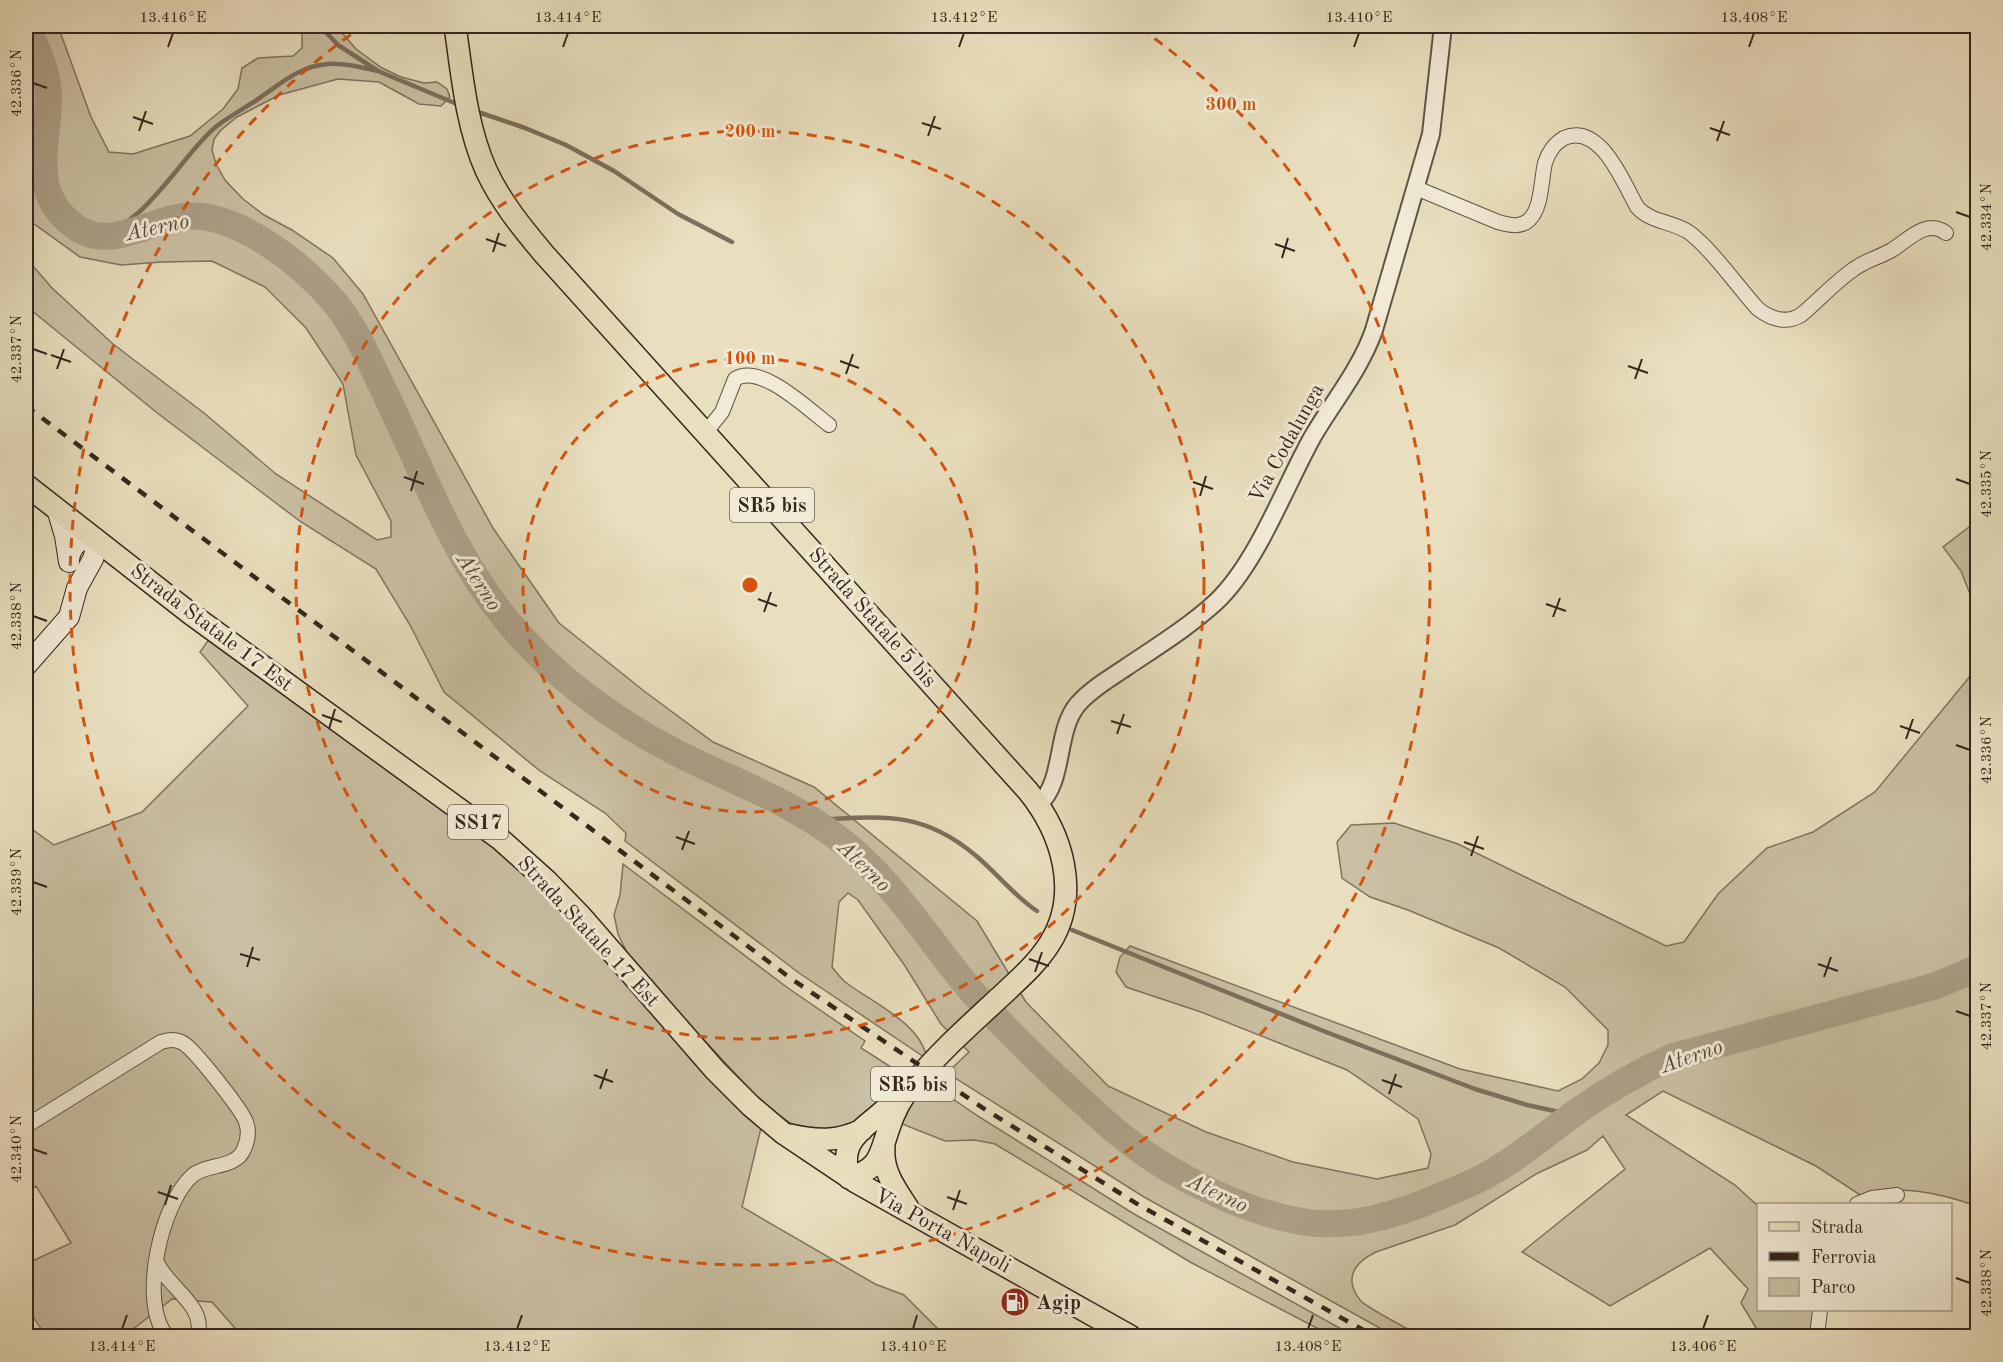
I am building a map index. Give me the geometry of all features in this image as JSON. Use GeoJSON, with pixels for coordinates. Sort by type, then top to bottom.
{"type":"FeatureCollection","features":[{"type":"Feature","properties":{"kind":"main road","name":"Strada Statale 5 bis"},"geometry":{"type":"LineString","coordinates":[[455,26],[471,126],[487,172],[500,195],[544,254],[1039,804],[1058,841],[1066,876],[1058,930],[1044,952],[1023,975],[935,1059],[908,1091],[893,1117],[880,1157],[873,1167],[865,1173],[849,1178],[846,1162],[847,1148],[853,1138],[885,1111],[922,1067],[961,1033]]}},
{"type":"Feature","properties":{"kind":"main road","name":"Strada Statale 17 Est"},"geometry":{"type":"LineString","coordinates":[[26,485],[232,645],[506,844],[579,914],[715,1070],[751,1106],[783,1133],[849,1178]]}},
{"type":"Feature","properties":{"kind":"main road"},"geometry":{"type":"LineString","coordinates":[[57,509],[69,560],[73,600]]}},
{"type":"Feature","properties":{"kind":"main road"},"geometry":{"type":"LineString","coordinates":[[26,666],[69,617],[73,600],[94,555],[94,538],[83,539],[75,544],[69,560]]}},
{"type":"Feature","properties":{"kind":"main road"},"geometry":{"type":"LineString","coordinates":[[86,573],[104,561],[113,560],[126,563]]}},
{"type":"Feature","properties":{"kind":"main road","name":"Strada Statale 5 bis"},"geometry":{"type":"LineString","coordinates":[[783,1133],[812,1139],[835,1140],[862,1129]]}},
{"type":"Feature","properties":{"kind":"main road","name":"Strada Statale 5 bis"},"geometry":{"type":"LineString","coordinates":[[884,1146],[884,1157],[890,1180],[912,1213]]}},
{"type":"Feature","properties":{"kind":"main road","name":"Via Porta Napoli"},"geometry":{"type":"LineString","coordinates":[[849,1178],[1130,1336]]}},
{"type":"Feature","properties":{"kind":"street","name":"Via Codalunga"},"geometry":{"type":"LineString","coordinates":[[1039,804],[1050,788],[1065,729],[1080,702],[1102,683],[1202,614],[1219,599],[1242,569],[1314,435],[1370,340],[1416,188],[1434,117],[1443,26]]}},
{"type":"Feature","properties":{"kind":"street"},"geometry":{"type":"LineString","coordinates":[[1416,188],[1504,224],[1521,225],[1529,220],[1536,208],[1550,151],[1566,138],[1576,135],[1585,136],[1604,150],[1643,214],[1673,224],[1693,236],[1758,309],[1768,316],[1784,320],[1801,315],[1855,268],[1891,250],[1920,231],[1936,227],[1946,233]]}},
{"type":"Feature","properties":{"kind":"street"},"geometry":{"type":"LineString","coordinates":[[706,432],[722,412],[735,379],[746,374],[772,383],[829,425]]}},
{"type":"Feature","properties":{"kind":"street"},"geometry":{"type":"LineString","coordinates":[[26,1126],[161,1042],[178,1041],[189,1047],[242,1113],[248,1130],[247,1141],[241,1156],[236,1160],[201,1170],[185,1183],[173,1204],[158,1244],[154,1296],[156,1316],[158,1324],[168,1336]]}},
{"type":"Feature","properties":{"kind":"street"},"geometry":{"type":"LineString","coordinates":[[1860,1203],[1872,1198],[1897,1195]]}},
{"type":"Feature","properties":{"kind":"street"},"geometry":{"type":"LineString","coordinates":[[156,1258],[162,1272],[195,1311],[199,1325],[196,1336]]}},
{"type":"Feature","properties":{"kind":"street"},"geometry":{"type":"LineString","coordinates":[[1817,1336],[1820,1311]]}},
{"type":"Feature","properties":{"kind":"street"},"geometry":{"type":"LineString","coordinates":[[26,1320],[37,1336]]}},
{"type":"Feature","properties":{"kind":"green space"},"geometry":{"type":"Polygon","coordinates":[[[26,26],[58,26],[91,117],[109,152],[133,154],[190,136],[223,109],[238,89],[242,68],[258,58],[293,56],[302,48],[302,33],[297,26],[336,26],[356,49],[382,68],[401,77],[424,83],[437,82],[447,89],[450,97],[441,106],[419,104],[379,82],[338,79],[279,95],[237,117],[221,130],[214,139],[212,150],[216,164],[225,180],[243,199],[264,215],[292,230],[333,258],[363,294],[493,528],[559,623],[644,691],[713,742],[814,787],[977,921],[1026,1002],[1108,1086],[1206,1132],[1293,1162],[1377,1179],[1428,1168],[1431,1154],[1418,1119],[1347,1070],[1201,1012],[1126,987],[1116,972],[1120,957],[1130,946],[1460,1069],[1558,1091],[1582,1079],[1599,1063],[1608,1045],[1608,1030],[1565,987],[1499,948],[1408,910],[1370,897],[1342,878],[1337,842],[1351,825],[1394,823],[1458,844],[1666,946],[1684,942],[1718,894],[1767,848],[1813,832],[1875,792],[1976,669],[1977,658],[1977,1206],[1947,1197],[1905,1190],[1860,1195],[1816,1166],[1663,1091],[1626,1115],[1735,1185],[1757,1205],[1757,1311],[1817,1311],[1812,1336],[1761,1336],[1741,1303],[1748,1289],[1710,1248],[1610,1306],[1522,1252],[1625,1169],[1603,1136],[1587,1150],[1536,1174],[1455,1225],[1376,1252],[1362,1261],[1352,1278],[1352,1285],[1360,1300],[1421,1336],[1394,1336],[1144,1197],[947,1073],[969,1052],[941,1024],[905,966],[858,900],[848,893],[839,902],[832,967],[844,981],[905,1024],[923,1046],[927,1059],[799,973],[625,841],[626,833],[605,813],[540,771],[444,692],[410,625],[376,569],[301,522],[156,412],[26,306],[26,258],[52,288],[113,344],[204,413],[276,474],[377,540],[391,537],[391,521],[356,455],[343,384],[306,328],[265,287],[212,261],[121,265],[80,257],[26,218],[26,26]]]}},
{"type":"Feature","properties":{"kind":"green space"},"geometry":{"type":"Polygon","coordinates":[[[1977,521],[1977,612],[1961,571],[1943,547],[1977,521]]]}},
{"type":"Feature","properties":{"kind":"green space"},"geometry":{"type":"Polygon","coordinates":[[[210,638],[494,845],[561,908],[761,1128],[742,1207],[875,1284],[904,1295],[945,1336],[242,1336],[212,1302],[172,1299],[124,1336],[42,1336],[26,1311],[26,1264],[71,1243],[36,1186],[26,1192],[26,825],[54,845],[142,812],[248,706],[200,652],[210,638]]]}},
{"type":"Feature","properties":{"kind":"green space"},"geometry":{"type":"Polygon","coordinates":[[[623,864],[788,988],[865,1041],[861,1048],[908,1078],[913,1072],[981,1118],[1134,1214],[1354,1336],[1332,1336],[1190,1262],[995,1144],[975,1140],[945,1141],[900,1123],[839,1132],[795,1126],[755,1095],[631,961],[618,934],[614,915],[620,895],[623,864]]]}},
{"type":"Feature","properties":{"kind":"waterway"},"geometry":{"type":"LineString","coordinates":[[320,26],[338,45],[378,71],[457,104]]}},
{"type":"Feature","properties":{"kind":"waterway","name":"Aterno"},"geometry":{"type":"LineString","coordinates":[[26,27],[38,50],[46,75],[48,108],[44,171],[46,186],[61,214],[77,228],[92,235],[108,236],[124,234],[173,218],[190,216],[209,218],[250,233],[270,245],[307,274],[335,303],[357,335],[452,537],[485,591],[522,638],[561,676],[628,725],[675,752],[779,801],[838,838],[877,873],[974,994],[1047,1069],[1124,1138],[1188,1180],[1263,1212],[1311,1223],[1340,1224],[1396,1213],[1487,1175],[1520,1154],[1596,1098],[1672,1057],[1935,986],[1978,968]]}},
{"type":"Feature","properties":{"kind":"waterway"},"geometry":{"type":"LineString","coordinates":[[99,235],[123,225],[143,208],[202,140],[218,125],[288,78],[307,69],[328,64],[378,71]]}},
{"type":"Feature","properties":{"kind":"waterway"},"geometry":{"type":"LineString","coordinates":[[481,113],[566,145],[614,171],[678,214],[732,242]]}},
{"type":"Feature","properties":{"kind":"waterway"},"geometry":{"type":"LineString","coordinates":[[813,820],[898,819],[936,830],[955,840],[975,855],[1037,911]]}},
{"type":"Feature","properties":{"kind":"waterway"},"geometry":{"type":"LineString","coordinates":[[1072,930],[1475,1089],[1527,1105],[1573,1115]]}},
{"type":"Feature","properties":{"kind":"railway"},"geometry":{"type":"LineString","coordinates":[[26,406],[793,980],[986,1110],[1139,1205],[1374,1336]]}},
{"type":"Feature","properties":{"kind":"place","name":"Agip"},"geometry":{"type":"Point","coordinates":[1015,1302]}}]}
